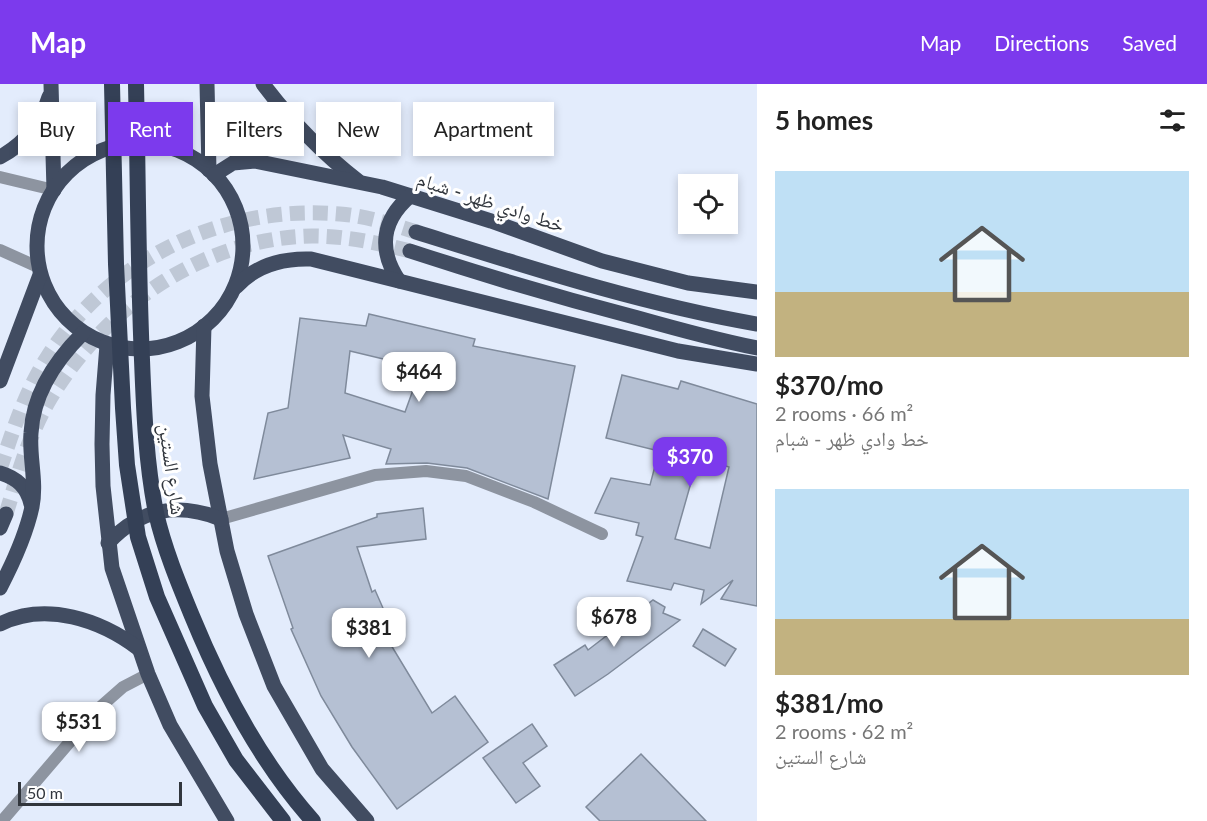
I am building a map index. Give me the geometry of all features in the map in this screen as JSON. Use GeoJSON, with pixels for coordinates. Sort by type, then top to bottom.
{"type":"FeatureCollection","features":[{"type":"Feature","properties":{"kind":"highway"},"geometry":{"type":"LineString","coordinates":[[112,84],[116,264],[123,408],[138,537],[157,597],[205,706],[236,760],[283,821]]}},
{"type":"Feature","properties":{"kind":"highway","name":"شارع الستين"},"geometry":{"type":"LineString","coordinates":[[136,84],[139,285],[146,446],[157,514],[175,575],[202,642],[229,697],[261,751],[314,821]]}},
{"type":"Feature","properties":{"kind":"main road"},"geometry":{"type":"LineString","coordinates":[[207,84],[212,172]]}},
{"type":"Feature","properties":{"kind":"main road"},"geometry":{"type":"LineString","coordinates":[[263,84],[306,137],[360,183]]}},
{"type":"Feature","properties":{"kind":"main road"},"geometry":{"type":"LineString","coordinates":[[51,88],[54,190]]}},
{"type":"Feature","properties":{"kind":"main road"},"geometry":{"type":"LineString","coordinates":[[0,157],[29,133],[42,114],[51,88]]}},
{"type":"Feature","properties":{"kind":"main road"},"geometry":{"type":"LineString","coordinates":[[127,144],[149,144],[171,148],[191,157],[212,172],[227,191],[242,230],[243,251],[240,272],[220,310],[204,326],[187,338],[148,349],[128,349],[107,345],[82,333],[68,321],[56,308],[39,271],[36,247],[38,227],[44,208],[54,190],[68,173],[85,159],[105,149],[127,144]]}},
{"type":"Feature","properties":{"kind":"main road","name":"خط وادي ظهر - شبام"},"geometry":{"type":"LineString","coordinates":[[212,172],[233,163],[255,161],[360,183],[491,221],[602,261],[688,283],[757,292]]}},
{"type":"Feature","properties":{"kind":"main road"},"geometry":{"type":"LineString","coordinates":[[399,281],[387,260],[385,236],[394,213],[410,196]]}},
{"type":"Feature","properties":{"kind":"main road"},"geometry":{"type":"LineString","coordinates":[[416,232],[621,294],[757,324]]}},
{"type":"Feature","properties":{"kind":"main road"},"geometry":{"type":"LineString","coordinates":[[410,251],[494,279],[569,300],[757,348]]}},
{"type":"Feature","properties":{"kind":"main road"},"geometry":{"type":"LineString","coordinates":[[232,291],[242,280],[267,264],[296,258],[311,259],[678,351],[757,364]]}},
{"type":"Feature","properties":{"kind":"main road"},"geometry":{"type":"LineString","coordinates":[[0,381],[39,271]]}},
{"type":"Feature","properties":{"kind":"main road","name":"شارع الستين"},"geometry":{"type":"LineString","coordinates":[[204,326],[202,396],[210,464],[227,551],[246,615],[274,686],[322,769],[367,821]]}},
{"type":"Feature","properties":{"kind":"main road"},"geometry":{"type":"LineString","coordinates":[[0,588],[10,568],[32,507],[35,481],[30,434],[42,389],[53,368],[82,333]]}},
{"type":"Feature","properties":{"kind":"main road"},"geometry":{"type":"LineString","coordinates":[[107,345],[102,444],[103,486],[112,568],[148,674],[170,725],[227,821]]}},
{"type":"Feature","properties":{"kind":"main road"},"geometry":{"type":"LineString","coordinates":[[0,473],[21,485],[28,492],[32,507]]}},
{"type":"Feature","properties":{"kind":"main road"},"geometry":{"type":"LineString","coordinates":[[108,543],[132,522],[161,511],[192,510],[221,519]]}},
{"type":"Feature","properties":{"kind":"main road"},"geometry":{"type":"LineString","coordinates":[[0,528],[6,514]]}},
{"type":"Feature","properties":{"kind":"main road"},"geometry":{"type":"LineString","coordinates":[[0,624],[10,619],[29,615],[69,616],[106,628],[139,649]]}},
{"type":"Feature","properties":{"kind":"street"},"geometry":{"type":"LineString","coordinates":[[0,177],[54,190]]}},
{"type":"Feature","properties":{"kind":"street"},"geometry":{"type":"LineString","coordinates":[[0,250],[39,271]]}},
{"type":"Feature","properties":{"kind":"street"},"geometry":{"type":"LineString","coordinates":[[221,519],[375,475],[426,471],[466,476],[534,502],[602,534]]}},
{"type":"Feature","properties":{"kind":"street"},"geometry":{"type":"LineString","coordinates":[[2,821],[98,709],[123,687],[148,674]]}},
{"type":"Feature","properties":{"kind":"building"},"geometry":{"type":"Polygon","coordinates":[[[369,314],[475,339],[473,346],[575,366],[548,499],[467,468],[427,463],[386,464],[391,449],[343,435],[350,458],[254,479],[268,413],[288,408],[300,318],[366,326],[369,314]],[[350,351],[345,393],[405,412],[421,368],[350,351]]]}},
{"type":"Feature","properties":{"kind":"building"},"geometry":{"type":"Polygon","coordinates":[[[622,375],[678,389],[681,381],[757,404],[757,606],[721,599],[733,580],[701,604],[704,590],[674,583],[671,590],[627,581],[643,537],[636,535],[639,523],[595,513],[611,478],[650,485],[659,451],[606,438],[622,375]],[[698,458],[675,539],[710,548],[729,467],[698,458]]]}},
{"type":"Feature","properties":{"kind":"building"},"geometry":{"type":"Polygon","coordinates":[[[423,508],[426,539],[357,547],[372,592],[375,590],[398,642],[391,645],[432,713],[455,696],[488,742],[397,809],[352,747],[321,696],[291,629],[293,628],[268,556],[377,517],[377,514],[423,508]]]}},
{"type":"Feature","properties":{"kind":"building"},"geometry":{"type":"Polygon","coordinates":[[[653,600],[665,607],[663,613],[680,620],[575,696],[554,665],[585,645],[588,650],[653,600]]]}},
{"type":"Feature","properties":{"kind":"building"},"geometry":{"type":"Polygon","coordinates":[[[703,629],[736,649],[725,666],[693,646],[703,629]]]}},
{"type":"Feature","properties":{"kind":"building"},"geometry":{"type":"Polygon","coordinates":[[[532,724],[547,746],[523,763],[540,786],[516,803],[483,758],[532,724]]]}},
{"type":"Feature","properties":{"kind":"building"},"geometry":{"type":"Polygon","coordinates":[[[641,754],[706,821],[600,821],[586,807],[641,754]]]}},
{"type":"Feature","properties":{"kind":"tunnel"},"geometry":{"type":"LineString","coordinates":[[0,469],[27,396],[48,356],[74,321],[104,291],[137,265],[174,244],[213,229],[254,218],[297,213],[340,214],[369,218],[416,232]]}},
{"type":"Feature","properties":{"kind":"tunnel"},"geometry":{"type":"LineString","coordinates":[[6,514],[30,440],[50,399],[99,335],[128,308],[160,284],[195,264],[232,249],[271,240],[312,236],[337,237],[410,251]]}}]}
